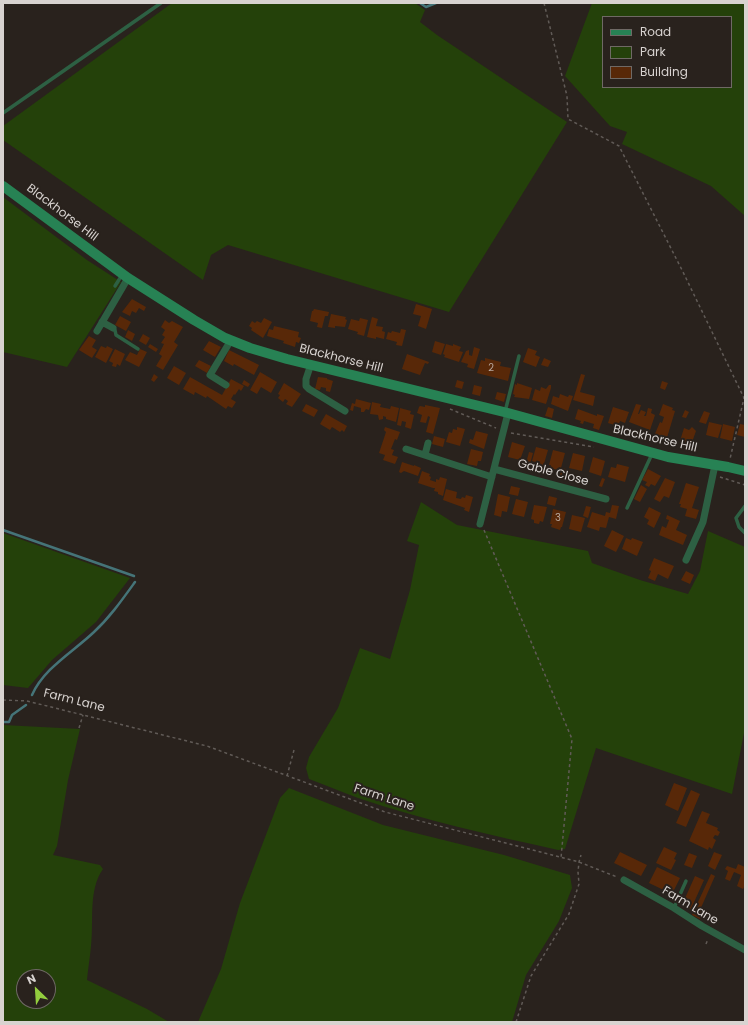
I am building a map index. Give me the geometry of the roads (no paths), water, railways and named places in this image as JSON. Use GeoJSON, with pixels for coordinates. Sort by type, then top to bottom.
{"type":"FeatureCollection","features":[{"type":"Feature","properties":{"kind":"main road","name":"Blackhorse Hill"},"geometry":{"type":"LineString","coordinates":[[3,186],[125,276],[194,320],[231,340],[250,348],[287,359],[507,412],[653,454],[745,471]]}},
{"type":"Feature","properties":{"kind":"street"},"geometry":{"type":"LineString","coordinates":[[97,331],[125,276]]}},
{"type":"Feature","properties":{"kind":"street"},"geometry":{"type":"LineString","coordinates":[[102,322],[112,328]]}},
{"type":"Feature","properties":{"kind":"street"},"geometry":{"type":"LineString","coordinates":[[226,385],[210,375],[231,340]]}},
{"type":"Feature","properties":{"kind":"street"},"geometry":{"type":"LineString","coordinates":[[311,364],[306,379],[306,386],[344,411]]}},
{"type":"Feature","properties":{"kind":"street"},"geometry":{"type":"LineString","coordinates":[[480,524],[504,431],[507,412]]}},
{"type":"Feature","properties":{"kind":"street"},"geometry":{"type":"LineString","coordinates":[[425,455],[428,443]]}},
{"type":"Feature","properties":{"kind":"street"},"geometry":{"type":"LineString","coordinates":[[406,450],[492,477]]}},
{"type":"Feature","properties":{"kind":"street"},"geometry":{"type":"LineString","coordinates":[[686,560],[703,522],[715,465]]}},
{"type":"Feature","properties":{"kind":"street","name":"Gable Close"},"geometry":{"type":"LineString","coordinates":[[494,469],[606,498]]}},
{"type":"Feature","properties":{"kind":"street","name":"Farm Lane"},"geometry":{"type":"LineString","coordinates":[[624,880],[703,924],[745,950]]}},
{"type":"Feature","properties":{"kind":"lane"},"geometry":{"type":"LineString","coordinates":[[3,113],[161,3]]}},
{"type":"Feature","properties":{"kind":"lane"},"geometry":{"type":"LineString","coordinates":[[115,286],[125,276]]}},
{"type":"Feature","properties":{"kind":"lane"},"geometry":{"type":"LineString","coordinates":[[112,328],[115,330],[116,335],[138,349]]}},
{"type":"Feature","properties":{"kind":"lane"},"geometry":{"type":"LineString","coordinates":[[507,412],[519,356]]}},
{"type":"Feature","properties":{"kind":"lane"},"geometry":{"type":"LineString","coordinates":[[627,508],[653,454]]}},
{"type":"Feature","properties":{"kind":"lane"},"geometry":{"type":"LineString","coordinates":[[745,506],[736,518],[739,527],[745,532]]}},
{"type":"Feature","properties":{"kind":"lane"},"geometry":{"type":"LineString","coordinates":[[674,908],[686,882]]}},
{"type":"Feature","properties":{"kind":"waterway"},"geometry":{"type":"LineString","coordinates":[[420,3],[426,7],[436,3]]}},
{"type":"Feature","properties":{"kind":"waterway"},"geometry":{"type":"LineString","coordinates":[[3,530],[134,576]]}},
{"type":"Feature","properties":{"kind":"waterway"},"geometry":{"type":"LineString","coordinates":[[32,695],[37,685],[51,668],[94,632],[121,602],[135,582]]}},
{"type":"Feature","properties":{"kind":"waterway"},"geometry":{"type":"LineString","coordinates":[[3,722],[9,722],[12,715],[26,705]]}}]}
